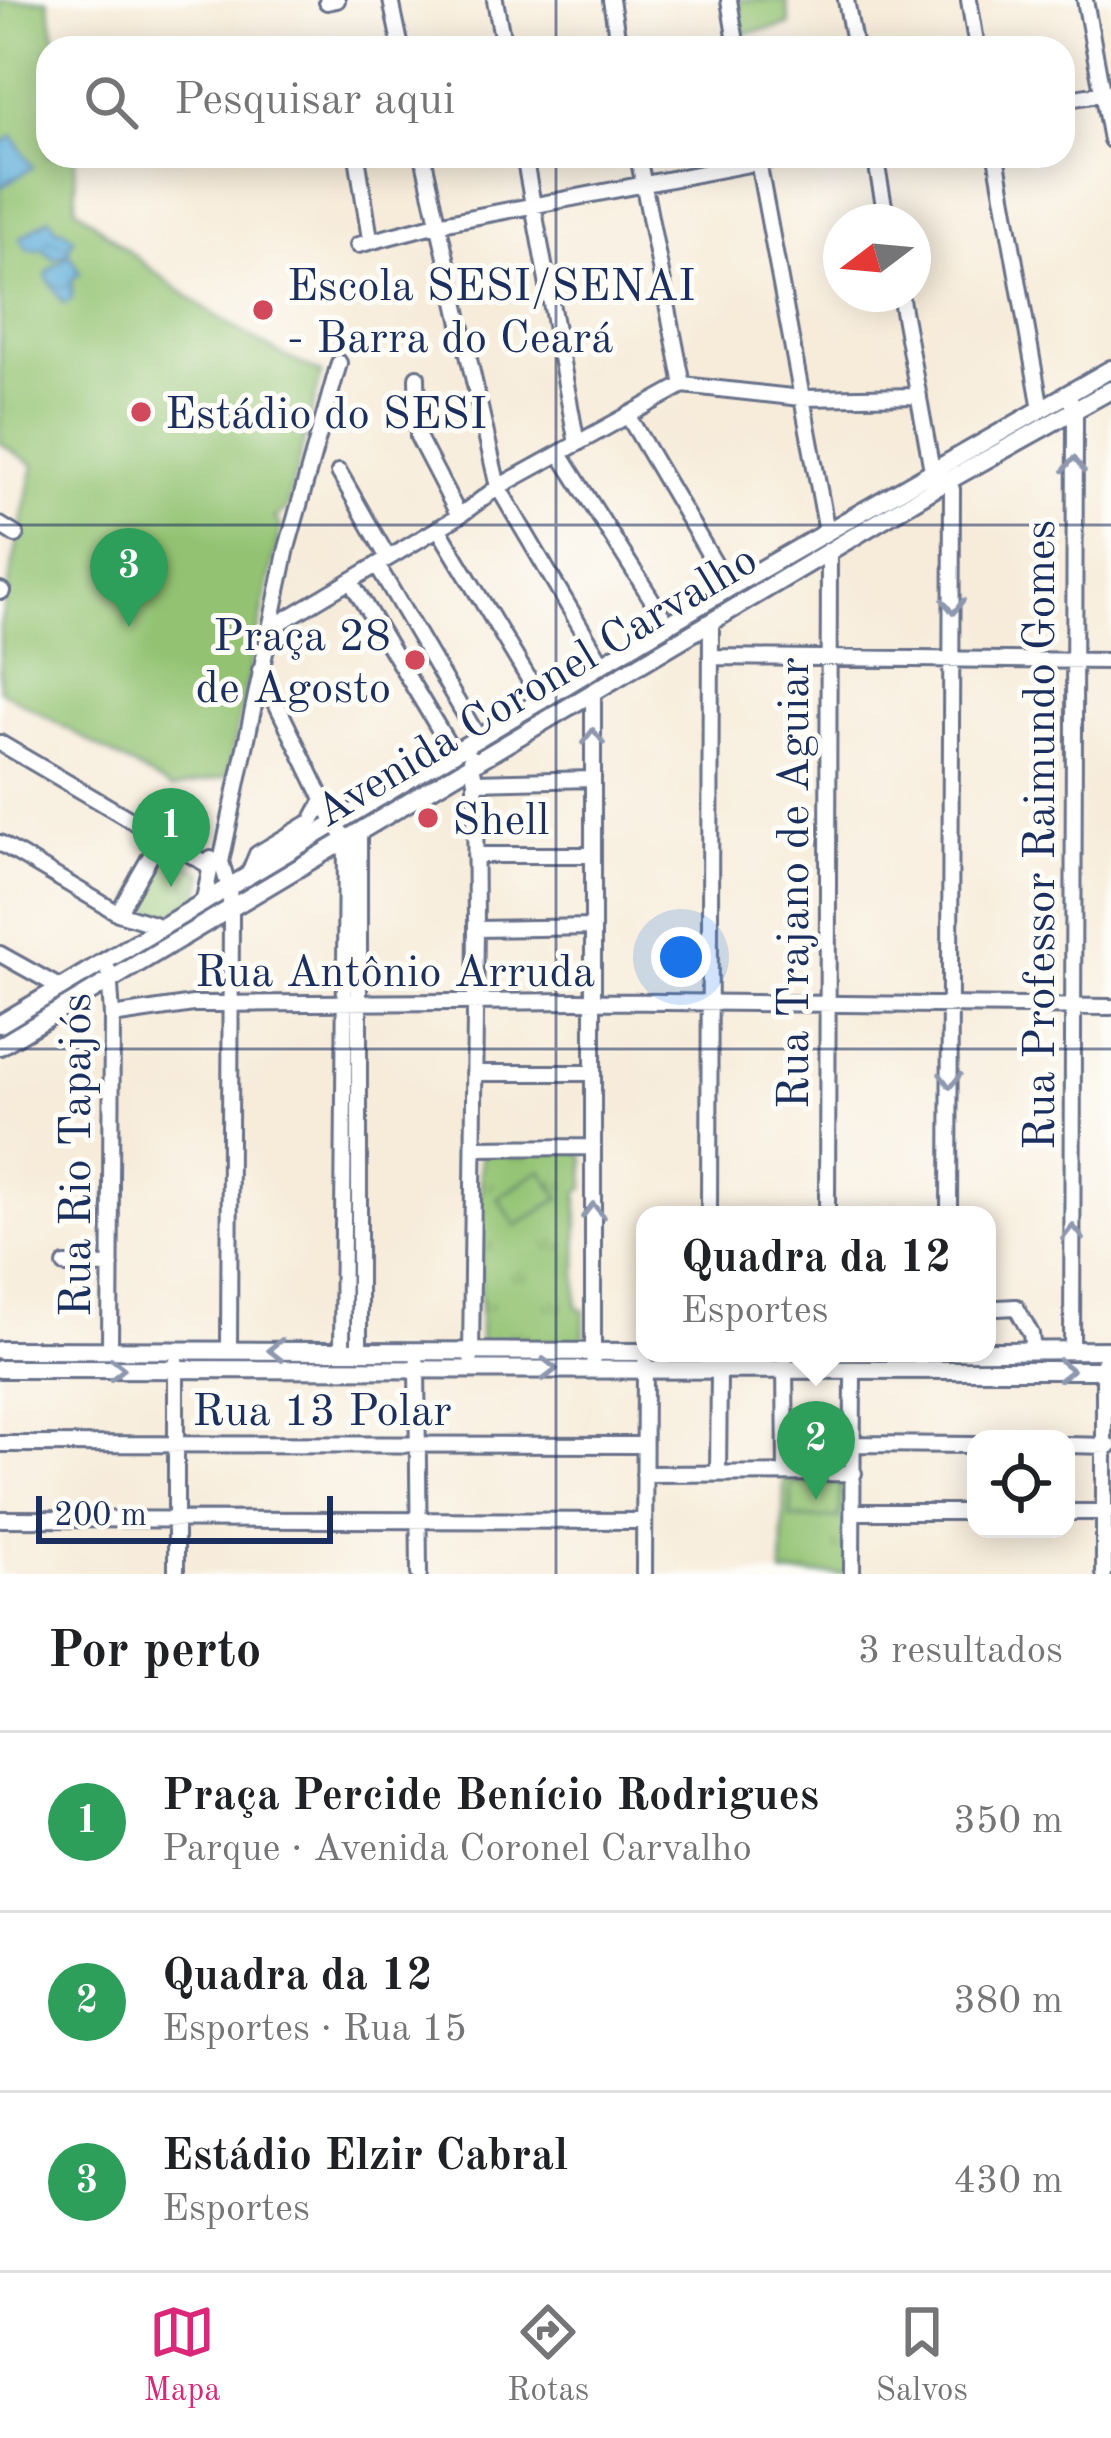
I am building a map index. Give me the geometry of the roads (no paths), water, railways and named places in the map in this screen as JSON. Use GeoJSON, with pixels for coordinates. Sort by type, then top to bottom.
{"type":"FeatureCollection","features":[{"type":"Feature","properties":{"kind":"main road","name":"Avenida Coronel Carvalho"},"geometry":{"type":"LineString","coordinates":[[2,1021],[61,988],[109,969],[470,757],[592,691],[711,621],[828,541],[1071,403],[1111,370]]}},
{"type":"Feature","properties":{"kind":"main road","name":"Avenida Coronel Carvalho"},"geometry":{"type":"LineString","coordinates":[[938,476],[1041,409],[1111,389]]}},
{"type":"Feature","properties":{"kind":"main road","name":"Avenida Coronel Carvalho"},"geometry":{"type":"LineString","coordinates":[[470,757],[542,701],[602,663],[729,588],[828,541]]}},
{"type":"Feature","properties":{"kind":"main road","name":"Avenida Coronel Carvalho"},"geometry":{"type":"LineString","coordinates":[[0,1046],[163,927],[203,904],[230,897],[247,878],[347,832]]}},
{"type":"Feature","properties":{"kind":"main road"},"geometry":{"type":"LineString","coordinates":[[0,1350],[351,1350],[417,1361]]}},
{"type":"Feature","properties":{"kind":"main road"},"geometry":{"type":"LineString","coordinates":[[996,1356],[1107,1350]]}},
{"type":"Feature","properties":{"kind":"main road"},"geometry":{"type":"LineString","coordinates":[[0,1369],[176,1370],[636,1358]]}},
{"type":"Feature","properties":{"kind":"main road"},"geometry":{"type":"LineString","coordinates":[[668,1362],[719,1371],[785,1362],[853,1369],[935,1362]]}},
{"type":"Feature","properties":{"kind":"main road"},"geometry":{"type":"LineString","coordinates":[[965,1362],[1107,1370]]}},
{"type":"Feature","properties":{"kind":"street"},"geometry":{"type":"LineString","coordinates":[[391,0],[398,36]]}},
{"type":"Feature","properties":{"kind":"street"},"geometry":{"type":"LineString","coordinates":[[495,0],[502,36]]}},
{"type":"Feature","properties":{"kind":"street"},"geometry":{"type":"LineString","coordinates":[[611,0],[617,36]]}},
{"type":"Feature","properties":{"kind":"street"},"geometry":{"type":"LineString","coordinates":[[729,0],[735,36]]}},
{"type":"Feature","properties":{"kind":"street"},"geometry":{"type":"LineString","coordinates":[[846,0],[853,36]]}},
{"type":"Feature","properties":{"kind":"street"},"geometry":{"type":"LineString","coordinates":[[969,0],[975,36]]}},
{"type":"Feature","properties":{"kind":"street"},"geometry":{"type":"LineString","coordinates":[[1085,0],[1107,93],[1111,140]]}},
{"type":"Feature","properties":{"kind":"street"},"geometry":{"type":"LineString","coordinates":[[1075,98],[1107,93]]}},
{"type":"Feature","properties":{"kind":"street"},"geometry":{"type":"LineString","coordinates":[[358,168],[364,242],[721,168]]}},
{"type":"Feature","properties":{"kind":"street"},"geometry":{"type":"LineString","coordinates":[[425,168],[498,487],[602,663]]}},
{"type":"Feature","properties":{"kind":"street"},"geometry":{"type":"LineString","coordinates":[[526,168],[578,444]]}},
{"type":"Feature","properties":{"kind":"street"},"geometry":{"type":"LineString","coordinates":[[640,168],[682,385]]}},
{"type":"Feature","properties":{"kind":"street","name":"Rua Trajano de Aguiar"},"geometry":{"type":"LineString","coordinates":[[760,168],[828,541],[827,1206]]}},
{"type":"Feature","properties":{"kind":"street"},"geometry":{"type":"LineString","coordinates":[[877,168],[884,204]]}},
{"type":"Feature","properties":{"kind":"street"},"geometry":{"type":"LineString","coordinates":[[998,168],[1041,409]]}},
{"type":"Feature","properties":{"kind":"street"},"geometry":{"type":"LineString","coordinates":[[903,312],[938,476],[952,488],[949,1206]]}},
{"type":"Feature","properties":{"kind":"street"},"geometry":{"type":"LineString","coordinates":[[203,904],[228,826],[287,548],[339,363]]}},
{"type":"Feature","properties":{"kind":"street"},"geometry":{"type":"LineString","coordinates":[[417,377],[418,437],[459,516]]}},
{"type":"Feature","properties":{"kind":"street"},"geometry":{"type":"LineString","coordinates":[[271,628],[459,516],[498,487],[682,385],[801,398],[919,396]]}},
{"type":"Feature","properties":{"kind":"street","name":"Rua Professor Raimundo Gomes"},"geometry":{"type":"LineString","coordinates":[[1071,403],[1072,1350]]}},
{"type":"Feature","properties":{"kind":"street"},"geometry":{"type":"LineString","coordinates":[[628,416],[729,588]]}},
{"type":"Feature","properties":{"kind":"street"},"geometry":{"type":"LineString","coordinates":[[560,454],[668,625]]}},
{"type":"Feature","properties":{"kind":"street"},"geometry":{"type":"LineString","coordinates":[[339,472],[470,757],[476,929],[471,1360]]}},
{"type":"Feature","properties":{"kind":"street"},"geometry":{"type":"LineString","coordinates":[[0,525],[16,535]]}},
{"type":"Feature","properties":{"kind":"street"},"geometry":{"type":"LineString","coordinates":[[438,528],[542,701]]}},
{"type":"Feature","properties":{"kind":"street"},"geometry":{"type":"LineString","coordinates":[[351,581],[470,757],[593,779]]}},
{"type":"Feature","properties":{"kind":"street"},"geometry":{"type":"LineString","coordinates":[[709,1206],[711,621]]}},
{"type":"Feature","properties":{"kind":"street"},"geometry":{"type":"LineString","coordinates":[[712,657],[1111,661]]}},
{"type":"Feature","properties":{"kind":"street"},"geometry":{"type":"LineString","coordinates":[[260,670],[323,800],[347,832],[352,1003],[351,1350]]}},
{"type":"Feature","properties":{"kind":"street"},"geometry":{"type":"LineString","coordinates":[[592,691],[593,1360]]}},
{"type":"Feature","properties":{"kind":"street"},"geometry":{"type":"LineString","coordinates":[[0,743],[214,863],[230,897],[229,1350]]}},
{"type":"Feature","properties":{"kind":"street","name":"Avenida Coronel Carvalho"},"geometry":{"type":"LineString","coordinates":[[247,878],[257,854],[312,821],[323,800]]}},
{"type":"Feature","properties":{"kind":"street"},"geometry":{"type":"LineString","coordinates":[[118,913],[162,836]]}},
{"type":"Feature","properties":{"kind":"street"},"geometry":{"type":"LineString","coordinates":[[0,843],[118,913],[163,927]]}},
{"type":"Feature","properties":{"kind":"street"},"geometry":{"type":"LineString","coordinates":[[475,855],[593,855]]}},
{"type":"Feature","properties":{"kind":"street"},"geometry":{"type":"LineString","coordinates":[[476,929],[593,927]]}},
{"type":"Feature","properties":{"kind":"street"},"geometry":{"type":"LineString","coordinates":[[0,954],[61,988]]}},
{"type":"Feature","properties":{"kind":"street","name":"Rua Rio Tapajós"},"geometry":{"type":"LineString","coordinates":[[109,969],[110,1350]]}},
{"type":"Feature","properties":{"kind":"street","name":"Rua Antônio Arruda"},"geometry":{"type":"LineString","coordinates":[[112,1016],[193,1004],[1111,1007]]}},
{"type":"Feature","properties":{"kind":"street"},"geometry":{"type":"LineString","coordinates":[[474,1073],[593,1072]]}},
{"type":"Feature","properties":{"kind":"street"},"geometry":{"type":"LineString","coordinates":[[474,1148],[592,1147]]}},
{"type":"Feature","properties":{"kind":"street"},"geometry":{"type":"LineString","coordinates":[[65,1265],[111,1266]]}},
{"type":"Feature","properties":{"kind":"street"},"geometry":{"type":"LineString","coordinates":[[998,1307],[1016,1307],[1031,1334],[1033,1352]]}},
{"type":"Feature","properties":{"kind":"street"},"geometry":{"type":"LineString","coordinates":[[176,1350],[176,1574]]}},
{"type":"Feature","properties":{"kind":"street"},"geometry":{"type":"LineString","coordinates":[[1104,1574],[1107,1350]]}},
{"type":"Feature","properties":{"kind":"street"},"geometry":{"type":"LineString","coordinates":[[417,1361],[419,1574]]}},
{"type":"Feature","properties":{"kind":"street"},"geometry":{"type":"LineString","coordinates":[[644,1574],[645,1362]]}},
{"type":"Feature","properties":{"kind":"street"},"geometry":{"type":"LineString","coordinates":[[785,1362],[786,1473]]}},
{"type":"Feature","properties":{"kind":"street"},"geometry":{"type":"LineString","coordinates":[[853,1369],[853,1574]]}},
{"type":"Feature","properties":{"kind":"street"},"geometry":{"type":"LineString","coordinates":[[718,1474],[719,1371]]}},
{"type":"Feature","properties":{"kind":"street","name":"Rua 13 Polar"},"geometry":{"type":"LineString","coordinates":[[0,1444],[644,1445]]}},
{"type":"Feature","properties":{"kind":"street"},"geometry":{"type":"LineString","coordinates":[[853,1444],[967,1445]]}},
{"type":"Feature","properties":{"kind":"street"},"geometry":{"type":"LineString","coordinates":[[1075,1445],[1107,1446]]}},
{"type":"Feature","properties":{"kind":"street"},"geometry":{"type":"LineString","coordinates":[[644,1474],[854,1473]]}},
{"type":"Feature","properties":{"kind":"street"},"geometry":{"type":"LineString","coordinates":[[853,1512],[967,1512]]}},
{"type":"Feature","properties":{"kind":"street"},"geometry":{"type":"LineString","coordinates":[[1075,1512],[1107,1512]]}},
{"type":"Feature","properties":{"kind":"street"},"geometry":{"type":"LineString","coordinates":[[0,1519],[644,1521]]}},
{"type":"Feature","properties":{"kind":"water"},"geometry":{"type":"Polygon","coordinates":[[[13,136],[33,167],[0,188],[0,144],[13,136]]]}},
{"type":"Feature","properties":{"kind":"water"},"geometry":{"type":"Polygon","coordinates":[[[50,218],[57,230],[74,238],[68,251],[80,273],[72,279],[72,298],[64,304],[46,276],[65,254],[54,259],[43,249],[28,250],[20,238],[50,218]]]}},
{"type":"Feature","properties":{"kind":"place","name":"Escola SESI/SENAI - Barra do Ceará"},"geometry":{"type":"Point","coordinates":[263,310]}},
{"type":"Feature","properties":{"kind":"place","name":"Estádio do SESI"},"geometry":{"type":"Point","coordinates":[141,412]}},
{"type":"Feature","properties":{"kind":"place","name":"Estádio Elzir Cabral"},"geometry":{"type":"Point","coordinates":[129,627]}},
{"type":"Feature","properties":{"kind":"place","name":"Praça 28 de Agosto"},"geometry":{"type":"Point","coordinates":[415,660]}},
{"type":"Feature","properties":{"kind":"place","name":"Shell"},"geometry":{"type":"Point","coordinates":[428,818]}},
{"type":"Feature","properties":{"kind":"place","name":"Praça Percide Benício Rodrigues"},"geometry":{"type":"Point","coordinates":[171,887]}},
{"type":"Feature","properties":{"kind":"place","name":"Quadra da 12"},"geometry":{"type":"Point","coordinates":[816,1500]}}]}
